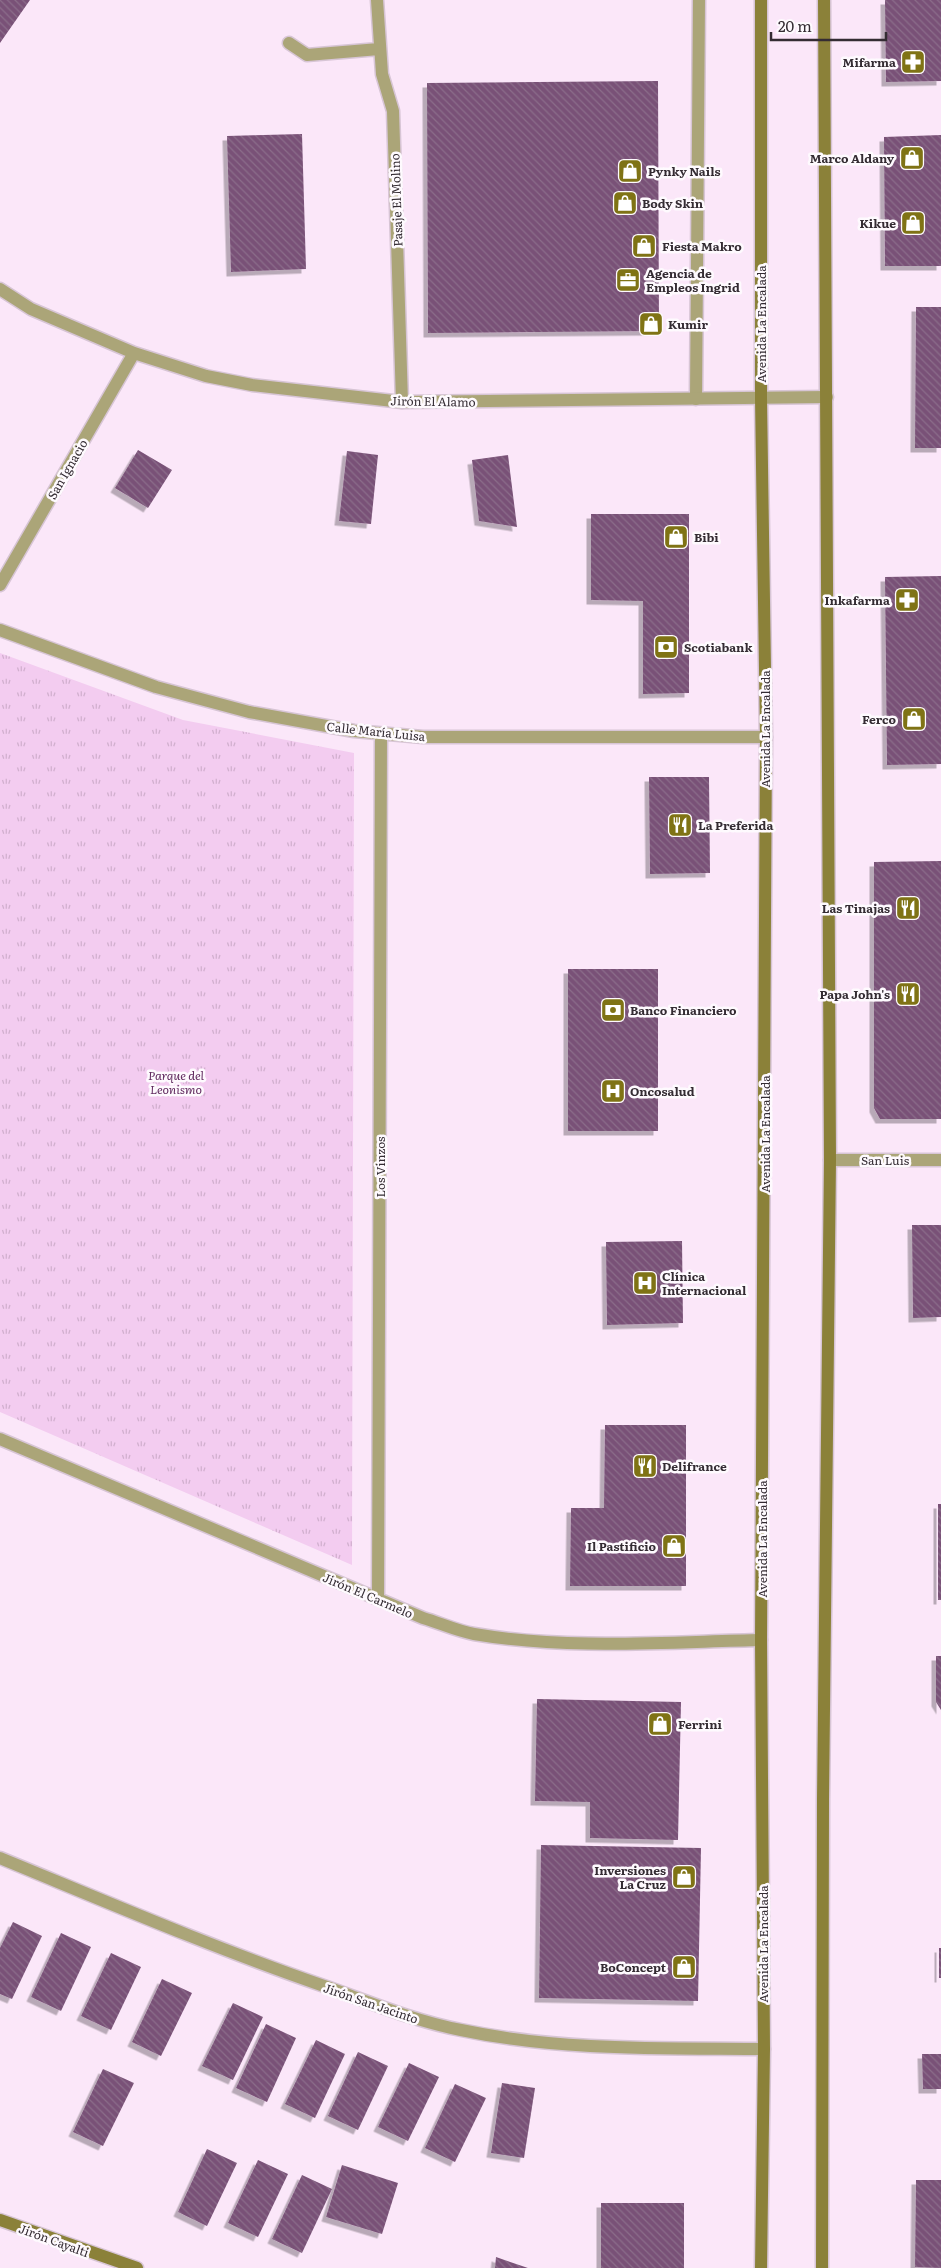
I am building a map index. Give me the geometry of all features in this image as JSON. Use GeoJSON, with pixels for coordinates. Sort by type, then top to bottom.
{"type":"FeatureCollection","features":[{"type":"Feature","properties":{"kind":"main road","name":"Avenida La Encalada"},"geometry":{"type":"LineString","coordinates":[[761,0],[762,398],[766,736],[761,1640],[764,2049],[761,2268]]}},
{"type":"Feature","properties":{"kind":"main road"},"geometry":{"type":"LineString","coordinates":[[822,2268],[823,1780],[830,1160],[824,0]]}},
{"type":"Feature","properties":{"kind":"main road","name":"Jirón Cayalti"},"geometry":{"type":"LineString","coordinates":[[0,2220],[136,2268]]}},
{"type":"Feature","properties":{"kind":"street","name":"Pasaje El Molino"},"geometry":{"type":"LineString","coordinates":[[377,0],[382,74],[393,112],[402,402]]}},
{"type":"Feature","properties":{"kind":"street"},"geometry":{"type":"LineString","coordinates":[[696,399],[698,0]]}},
{"type":"Feature","properties":{"kind":"street"},"geometry":{"type":"LineString","coordinates":[[289,43],[307,55],[379,49]]}},
{"type":"Feature","properties":{"kind":"street","name":"Jirón El Alamo"},"geometry":{"type":"LineString","coordinates":[[0,289],[31,309],[134,352],[206,376],[252,385],[402,402],[827,397]]}},
{"type":"Feature","properties":{"kind":"street","name":"San Ignacio"},"geometry":{"type":"LineString","coordinates":[[0,585],[134,352]]}},
{"type":"Feature","properties":{"kind":"street","name":"Calle María Luisa"},"geometry":{"type":"LineString","coordinates":[[0,630],[156,687],[184,695],[249,712],[381,734],[422,737],[766,736]]}},
{"type":"Feature","properties":{"kind":"street","name":"Los Vinzos"},"geometry":{"type":"LineString","coordinates":[[378,1599],[381,734]]}},
{"type":"Feature","properties":{"kind":"street","name":"San Luis"},"geometry":{"type":"LineString","coordinates":[[830,1160],[941,1160]]}},
{"type":"Feature","properties":{"kind":"street","name":"Jirón El Carmelo"},"geometry":{"type":"LineString","coordinates":[[0,1439],[423,1618],[472,1634],[521,1640],[569,1642],[761,1640]]}},
{"type":"Feature","properties":{"kind":"street","name":"Jirón San Jacinto"},"geometry":{"type":"LineString","coordinates":[[0,1858],[230,1953],[427,2022],[516,2040],[575,2044],[764,2049]]}},
{"type":"Feature","properties":{"kind":"green space","name":"Parque del Leonismo"},"geometry":{"type":"Polygon","coordinates":[[[0,653],[183,720],[354,753],[352,1565],[0,1412],[0,653]]]}},
{"type":"Feature","properties":{"kind":"building"},"geometry":{"type":"Polygon","coordinates":[[[0,0],[30,0],[0,43],[0,0]]]}},
{"type":"Feature","properties":{"kind":"building"},"geometry":{"type":"Polygon","coordinates":[[[885,0],[941,0],[941,81],[886,82],[885,0]]]}},
{"type":"Feature","properties":{"kind":"building"},"geometry":{"type":"Polygon","coordinates":[[[658,81],[659,331],[428,333],[427,83],[658,81]]]}},
{"type":"Feature","properties":{"kind":"building"},"geometry":{"type":"Polygon","coordinates":[[[302,134],[306,269],[231,272],[227,136],[302,134]]]}},
{"type":"Feature","properties":{"kind":"building","name":"Kikue"},"geometry":{"type":"Polygon","coordinates":[[[941,135],[941,266],[885,266],[884,137],[941,135]]]}},
{"type":"Feature","properties":{"kind":"building"},"geometry":{"type":"Polygon","coordinates":[[[916,307],[941,307],[941,448],[915,448],[916,307]]]}},
{"type":"Feature","properties":{"kind":"building"},"geometry":{"type":"Polygon","coordinates":[[[138,450],[172,470],[148,508],[115,488],[138,450]]]}},
{"type":"Feature","properties":{"kind":"building"},"geometry":{"type":"Polygon","coordinates":[[[347,451],[378,455],[371,524],[339,521],[347,451]]]}},
{"type":"Feature","properties":{"kind":"building"},"geometry":{"type":"Polygon","coordinates":[[[508,455],[517,527],[479,521],[472,460],[508,455]]]}},
{"type":"Feature","properties":{"kind":"building"},"geometry":{"type":"Polygon","coordinates":[[[591,514],[689,514],[689,693],[643,694],[643,601],[591,600],[591,514]]]}},
{"type":"Feature","properties":{"kind":"building"},"geometry":{"type":"Polygon","coordinates":[[[941,576],[941,764],[887,765],[885,577],[941,576]]]}},
{"type":"Feature","properties":{"kind":"building","name":"La Preferida"},"geometry":{"type":"Polygon","coordinates":[[[649,777],[709,777],[710,873],[650,874],[649,777]]]}},
{"type":"Feature","properties":{"kind":"building"},"geometry":{"type":"Polygon","coordinates":[[[941,861],[941,1119],[880,1119],[874,1108],[874,862],[941,861]]]}},
{"type":"Feature","properties":{"kind":"building"},"geometry":{"type":"Polygon","coordinates":[[[568,969],[658,969],[658,1131],[568,1131],[568,969]]]}},
{"type":"Feature","properties":{"kind":"building"},"geometry":{"type":"Polygon","coordinates":[[[912,1225],[941,1225],[941,1317],[913,1318],[912,1225]]]}},
{"type":"Feature","properties":{"kind":"building","name":"Clínica Internacional"},"geometry":{"type":"Polygon","coordinates":[[[682,1241],[683,1323],[607,1325],[606,1242],[682,1241]]]}},
{"type":"Feature","properties":{"kind":"building"},"geometry":{"type":"Polygon","coordinates":[[[605,1425],[686,1425],[686,1586],[570,1586],[571,1508],[604,1508],[605,1425]]]}},
{"type":"Feature","properties":{"kind":"building"},"geometry":{"type":"Polygon","coordinates":[[[938,1504],[941,1504],[941,1600],[938,1600],[938,1504]]]}},
{"type":"Feature","properties":{"kind":"building"},"geometry":{"type":"Polygon","coordinates":[[[936,1656],[941,1656],[941,1710],[936,1702],[936,1656]]]}},
{"type":"Feature","properties":{"kind":"building"},"geometry":{"type":"Polygon","coordinates":[[[537,1699],[681,1702],[678,1840],[590,1838],[590,1802],[535,1801],[537,1699]]]}},
{"type":"Feature","properties":{"kind":"building"},"geometry":{"type":"Polygon","coordinates":[[[541,1845],[701,1848],[698,2001],[539,1998],[541,1845]]]}},
{"type":"Feature","properties":{"kind":"building"},"geometry":{"type":"Polygon","coordinates":[[[13,1922],[42,1936],[12,1999],[0,1994],[0,1948],[13,1922]]]}},
{"type":"Feature","properties":{"kind":"building"},"geometry":{"type":"Polygon","coordinates":[[[61,1933],[91,1947],[61,2011],[31,1997],[61,1933]]]}},
{"type":"Feature","properties":{"kind":"building"},"geometry":{"type":"Polygon","coordinates":[[[939,1948],[941,1948],[941,1978],[939,1978],[939,1948]]]}},
{"type":"Feature","properties":{"kind":"building"},"geometry":{"type":"Polygon","coordinates":[[[111,1953],[141,1967],[111,2030],[81,2016],[111,1953]]]}},
{"type":"Feature","properties":{"kind":"building"},"geometry":{"type":"Polygon","coordinates":[[[162,1979],[192,1993],[161,2056],[132,2042],[162,1979]]]}},
{"type":"Feature","properties":{"kind":"building"},"geometry":{"type":"Polygon","coordinates":[[[233,2003],[263,2017],[233,2080],[202,2066],[233,2003]]]}},
{"type":"Feature","properties":{"kind":"building"},"geometry":{"type":"Polygon","coordinates":[[[266,2024],[296,2038],[267,2102],[236,2088],[266,2024]]]}},
{"type":"Feature","properties":{"kind":"building"},"geometry":{"type":"Polygon","coordinates":[[[316,2040],[345,2054],[315,2118],[285,2104],[316,2040]]]}},
{"type":"Feature","properties":{"kind":"building"},"geometry":{"type":"Polygon","coordinates":[[[358,2052],[388,2066],[358,2130],[328,2116],[358,2052]]]}},
{"type":"Feature","properties":{"kind":"building"},"geometry":{"type":"Polygon","coordinates":[[[922,2054],[941,2054],[941,2089],[923,2089],[922,2054]]]}},
{"type":"Feature","properties":{"kind":"building"},"geometry":{"type":"Polygon","coordinates":[[[409,2063],[439,2077],[408,2141],[378,2127],[409,2063]]]}},
{"type":"Feature","properties":{"kind":"building"},"geometry":{"type":"Polygon","coordinates":[[[103,2069],[134,2083],[103,2146],[73,2132],[103,2069]]]}},
{"type":"Feature","properties":{"kind":"building"},"geometry":{"type":"Polygon","coordinates":[[[502,2083],[535,2088],[524,2158],[491,2153],[502,2083]]]}},
{"type":"Feature","properties":{"kind":"building"},"geometry":{"type":"Polygon","coordinates":[[[455,2084],[486,2098],[455,2162],[425,2148],[455,2084]]]}},
{"type":"Feature","properties":{"kind":"building"},"geometry":{"type":"Polygon","coordinates":[[[207,2149],[237,2163],[207,2226],[178,2212],[207,2149]]]}},
{"type":"Feature","properties":{"kind":"building"},"geometry":{"type":"Polygon","coordinates":[[[258,2160],[288,2174],[258,2237],[228,2223],[258,2160]]]}},
{"type":"Feature","properties":{"kind":"building"},"geometry":{"type":"Polygon","coordinates":[[[342,2165],[398,2183],[382,2234],[326,2217],[342,2165]]]}},
{"type":"Feature","properties":{"kind":"building"},"geometry":{"type":"Polygon","coordinates":[[[302,2175],[332,2189],[302,2253],[272,2239],[302,2175]]]}},
{"type":"Feature","properties":{"kind":"building"},"geometry":{"type":"Polygon","coordinates":[[[916,2180],[941,2180],[941,2268],[915,2267],[916,2180]]]}},
{"type":"Feature","properties":{"kind":"building"},"geometry":{"type":"Polygon","coordinates":[[[601,2203],[684,2203],[684,2268],[601,2268],[601,2203]]]}},
{"type":"Feature","properties":{"kind":"building"},"geometry":{"type":"Polygon","coordinates":[[[496,2257],[528,2268],[495,2268],[496,2257]]]}},
{"type":"Feature","properties":{"kind":"place","name":"Mifarma"},"geometry":{"type":"Point","coordinates":[913,62]}},
{"type":"Feature","properties":{"kind":"place","name":"Marco Aldany"},"geometry":{"type":"Point","coordinates":[912,158]}},
{"type":"Feature","properties":{"kind":"place","name":"Pynky Nails"},"geometry":{"type":"Point","coordinates":[630,171]}},
{"type":"Feature","properties":{"kind":"place","name":"Body Skin"},"geometry":{"type":"Point","coordinates":[625,203]}},
{"type":"Feature","properties":{"kind":"place","name":"Kikue"},"geometry":{"type":"Point","coordinates":[913,223]}},
{"type":"Feature","properties":{"kind":"place","name":"Fiesta Makro"},"geometry":{"type":"Point","coordinates":[644,246]}},
{"type":"Feature","properties":{"kind":"place","name":"Agencia de Empleos Ingrid"},"geometry":{"type":"Point","coordinates":[628,280]}},
{"type":"Feature","properties":{"kind":"place","name":"Kumir"},"geometry":{"type":"Point","coordinates":[651,324]}},
{"type":"Feature","properties":{"kind":"place","name":"Bibi"},"geometry":{"type":"Point","coordinates":[676,537]}},
{"type":"Feature","properties":{"kind":"place","name":"Inkafarma"},"geometry":{"type":"Point","coordinates":[907,600]}},
{"type":"Feature","properties":{"kind":"place","name":"Scotiabank"},"geometry":{"type":"Point","coordinates":[666,647]}},
{"type":"Feature","properties":{"kind":"place","name":"Ferco"},"geometry":{"type":"Point","coordinates":[914,719]}},
{"type":"Feature","properties":{"kind":"place","name":"La Preferida"},"geometry":{"type":"Point","coordinates":[680,825]}},
{"type":"Feature","properties":{"kind":"place","name":"Las Tinajas"},"geometry":{"type":"Point","coordinates":[908,908]}},
{"type":"Feature","properties":{"kind":"place","name":"Papa John's"},"geometry":{"type":"Point","coordinates":[908,994]}},
{"type":"Feature","properties":{"kind":"place","name":"Banco Financiero"},"geometry":{"type":"Point","coordinates":[613,1010]}},
{"type":"Feature","properties":{"kind":"place","name":"Oncosalud"},"geometry":{"type":"Point","coordinates":[613,1091]}},
{"type":"Feature","properties":{"kind":"place","name":"Clínica Internacional"},"geometry":{"type":"Point","coordinates":[645,1283]}},
{"type":"Feature","properties":{"kind":"place","name":"Delifrance"},"geometry":{"type":"Point","coordinates":[645,1466]}},
{"type":"Feature","properties":{"kind":"place","name":"Il Pastificio"},"geometry":{"type":"Point","coordinates":[674,1546]}},
{"type":"Feature","properties":{"kind":"place","name":"Ferrini"},"geometry":{"type":"Point","coordinates":[660,1724]}},
{"type":"Feature","properties":{"kind":"place","name":"Inversiones La Cruz"},"geometry":{"type":"Point","coordinates":[684,1877]}},
{"type":"Feature","properties":{"kind":"place","name":"BoConcept"},"geometry":{"type":"Point","coordinates":[684,1967]}}]}
